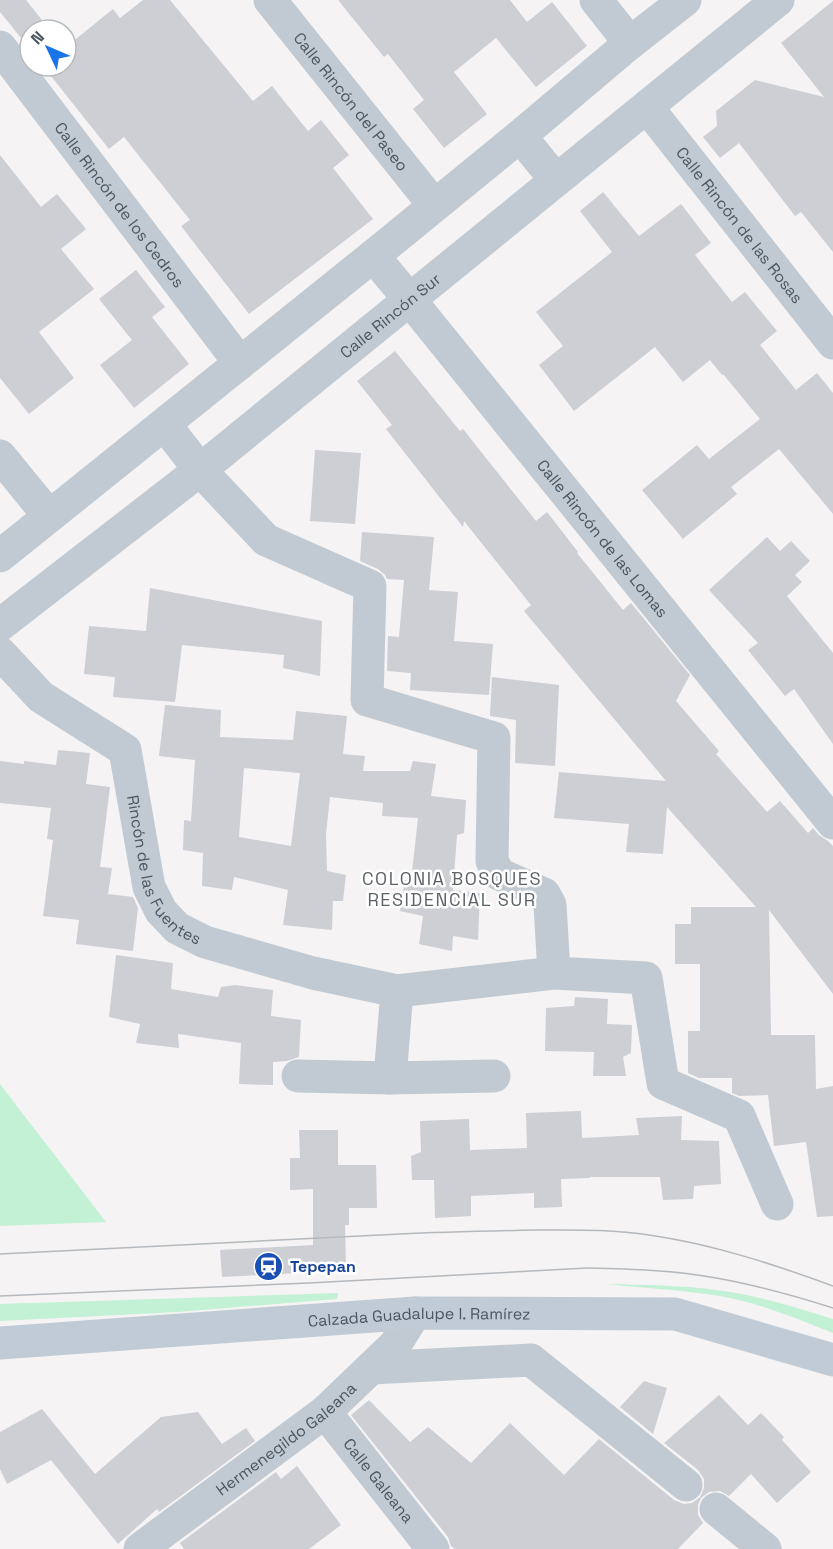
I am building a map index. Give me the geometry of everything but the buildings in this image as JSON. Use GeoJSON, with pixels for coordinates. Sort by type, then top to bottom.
{"type":"FeatureCollection","features":[{"type":"Feature","properties":{"kind":"main road","name":"Calzada Guadalupe I. Ramírez"},"geometry":{"type":"LineString","coordinates":[[0,1343],[415,1313],[675,1314],[833,1360]]}},
{"type":"Feature","properties":{"kind":"street","name":"Calle Rincón del Paseo"},"geometry":{"type":"LineString","coordinates":[[270,0],[434,205]]}},
{"type":"Feature","properties":{"kind":"street"},"geometry":{"type":"LineString","coordinates":[[596,0],[630,43]]}},
{"type":"Feature","properties":{"kind":"street"},"geometry":{"type":"LineString","coordinates":[[0,556],[165,425],[685,0]]}},
{"type":"Feature","properties":{"kind":"street","name":"Calle Rincón Sur"},"geometry":{"type":"LineString","coordinates":[[0,626],[200,470],[647,108],[765,4]]}},
{"type":"Feature","properties":{"kind":"street","name":"Calle Rincón de los Cedros"},"geometry":{"type":"LineString","coordinates":[[0,46],[240,363]]}},
{"type":"Feature","properties":{"kind":"street","name":"Calle Rincón de las Rosas"},"geometry":{"type":"LineString","coordinates":[[647,108],[833,343]]}},
{"type":"Feature","properties":{"kind":"street"},"geometry":{"type":"LineString","coordinates":[[520,136],[556,180]]}},
{"type":"Feature","properties":{"kind":"street","name":"Calle Rincón de las Lomas"},"geometry":{"type":"LineString","coordinates":[[373,256],[833,823]]}},
{"type":"Feature","properties":{"kind":"street"},"geometry":{"type":"LineString","coordinates":[[165,425],[200,470],[266,540],[370,586],[367,700],[494,738],[492,861],[499,874],[544,894],[550,904],[554,973]]}},
{"type":"Feature","properties":{"kind":"street"},"geometry":{"type":"LineString","coordinates":[[0,456],[49,516]]}},
{"type":"Feature","properties":{"kind":"street","name":"Rincón de las Fuentes"},"geometry":{"type":"LineString","coordinates":[[0,653],[41,697],[125,750],[149,887],[161,911],[177,927],[205,942],[313,973],[398,991],[554,973],[646,978],[663,1083],[739,1116],[777,1204]]}},
{"type":"Feature","properties":{"kind":"street"},"geometry":{"type":"LineString","coordinates":[[390,1078],[398,991]]}},
{"type":"Feature","properties":{"kind":"street"},"geometry":{"type":"LineString","coordinates":[[298,1076],[390,1078],[494,1076]]}},
{"type":"Feature","properties":{"kind":"street","name":"Hermenegildo Galeana"},"geometry":{"type":"LineString","coordinates":[[140,1549],[325,1412],[395,1344],[415,1313]]}},
{"type":"Feature","properties":{"kind":"street"},"geometry":{"type":"LineString","coordinates":[[371,1368],[531,1360],[686,1485]]}},
{"type":"Feature","properties":{"kind":"street","name":"Calle Galeana"},"geometry":{"type":"LineString","coordinates":[[325,1412],[433,1549]]}},
{"type":"Feature","properties":{"kind":"street"},"geometry":{"type":"LineString","coordinates":[[716,1509],[765,1549]]}},
{"type":"Feature","properties":{"kind":"green space"},"geometry":{"type":"Polygon","coordinates":[[[0,1084],[106,1222],[0,1226],[0,1084]]]}},
{"type":"Feature","properties":{"kind":"green space"},"geometry":{"type":"Polygon","coordinates":[[[606,1284],[689,1287],[746,1295],[833,1319],[833,1333],[735,1299],[691,1292],[606,1284]]]}},
{"type":"Feature","properties":{"kind":"green space"},"geometry":{"type":"Polygon","coordinates":[[[338,1293],[337,1299],[178,1312],[0,1321],[0,1304],[338,1293]]]}},
{"type":"Feature","properties":{"kind":"tram line"},"geometry":{"type":"LineString","coordinates":[[0,1254],[417,1233],[607,1231],[673,1239],[719,1249],[833,1286]]}},
{"type":"Feature","properties":{"kind":"tram line"},"geometry":{"type":"LineString","coordinates":[[0,1296],[587,1268],[652,1270],[700,1275],[761,1287],[833,1308]]}},
{"type":"Feature","properties":{"kind":"place","name":"Tepepan"},"geometry":{"type":"Point","coordinates":[269,1266]}},
{"type":"Feature","properties":{"kind":"district","name":"COLONIA BOSQUES RESIDENCIAL SUR"},"geometry":{"type":"Point","coordinates":[452,888]}}]}
